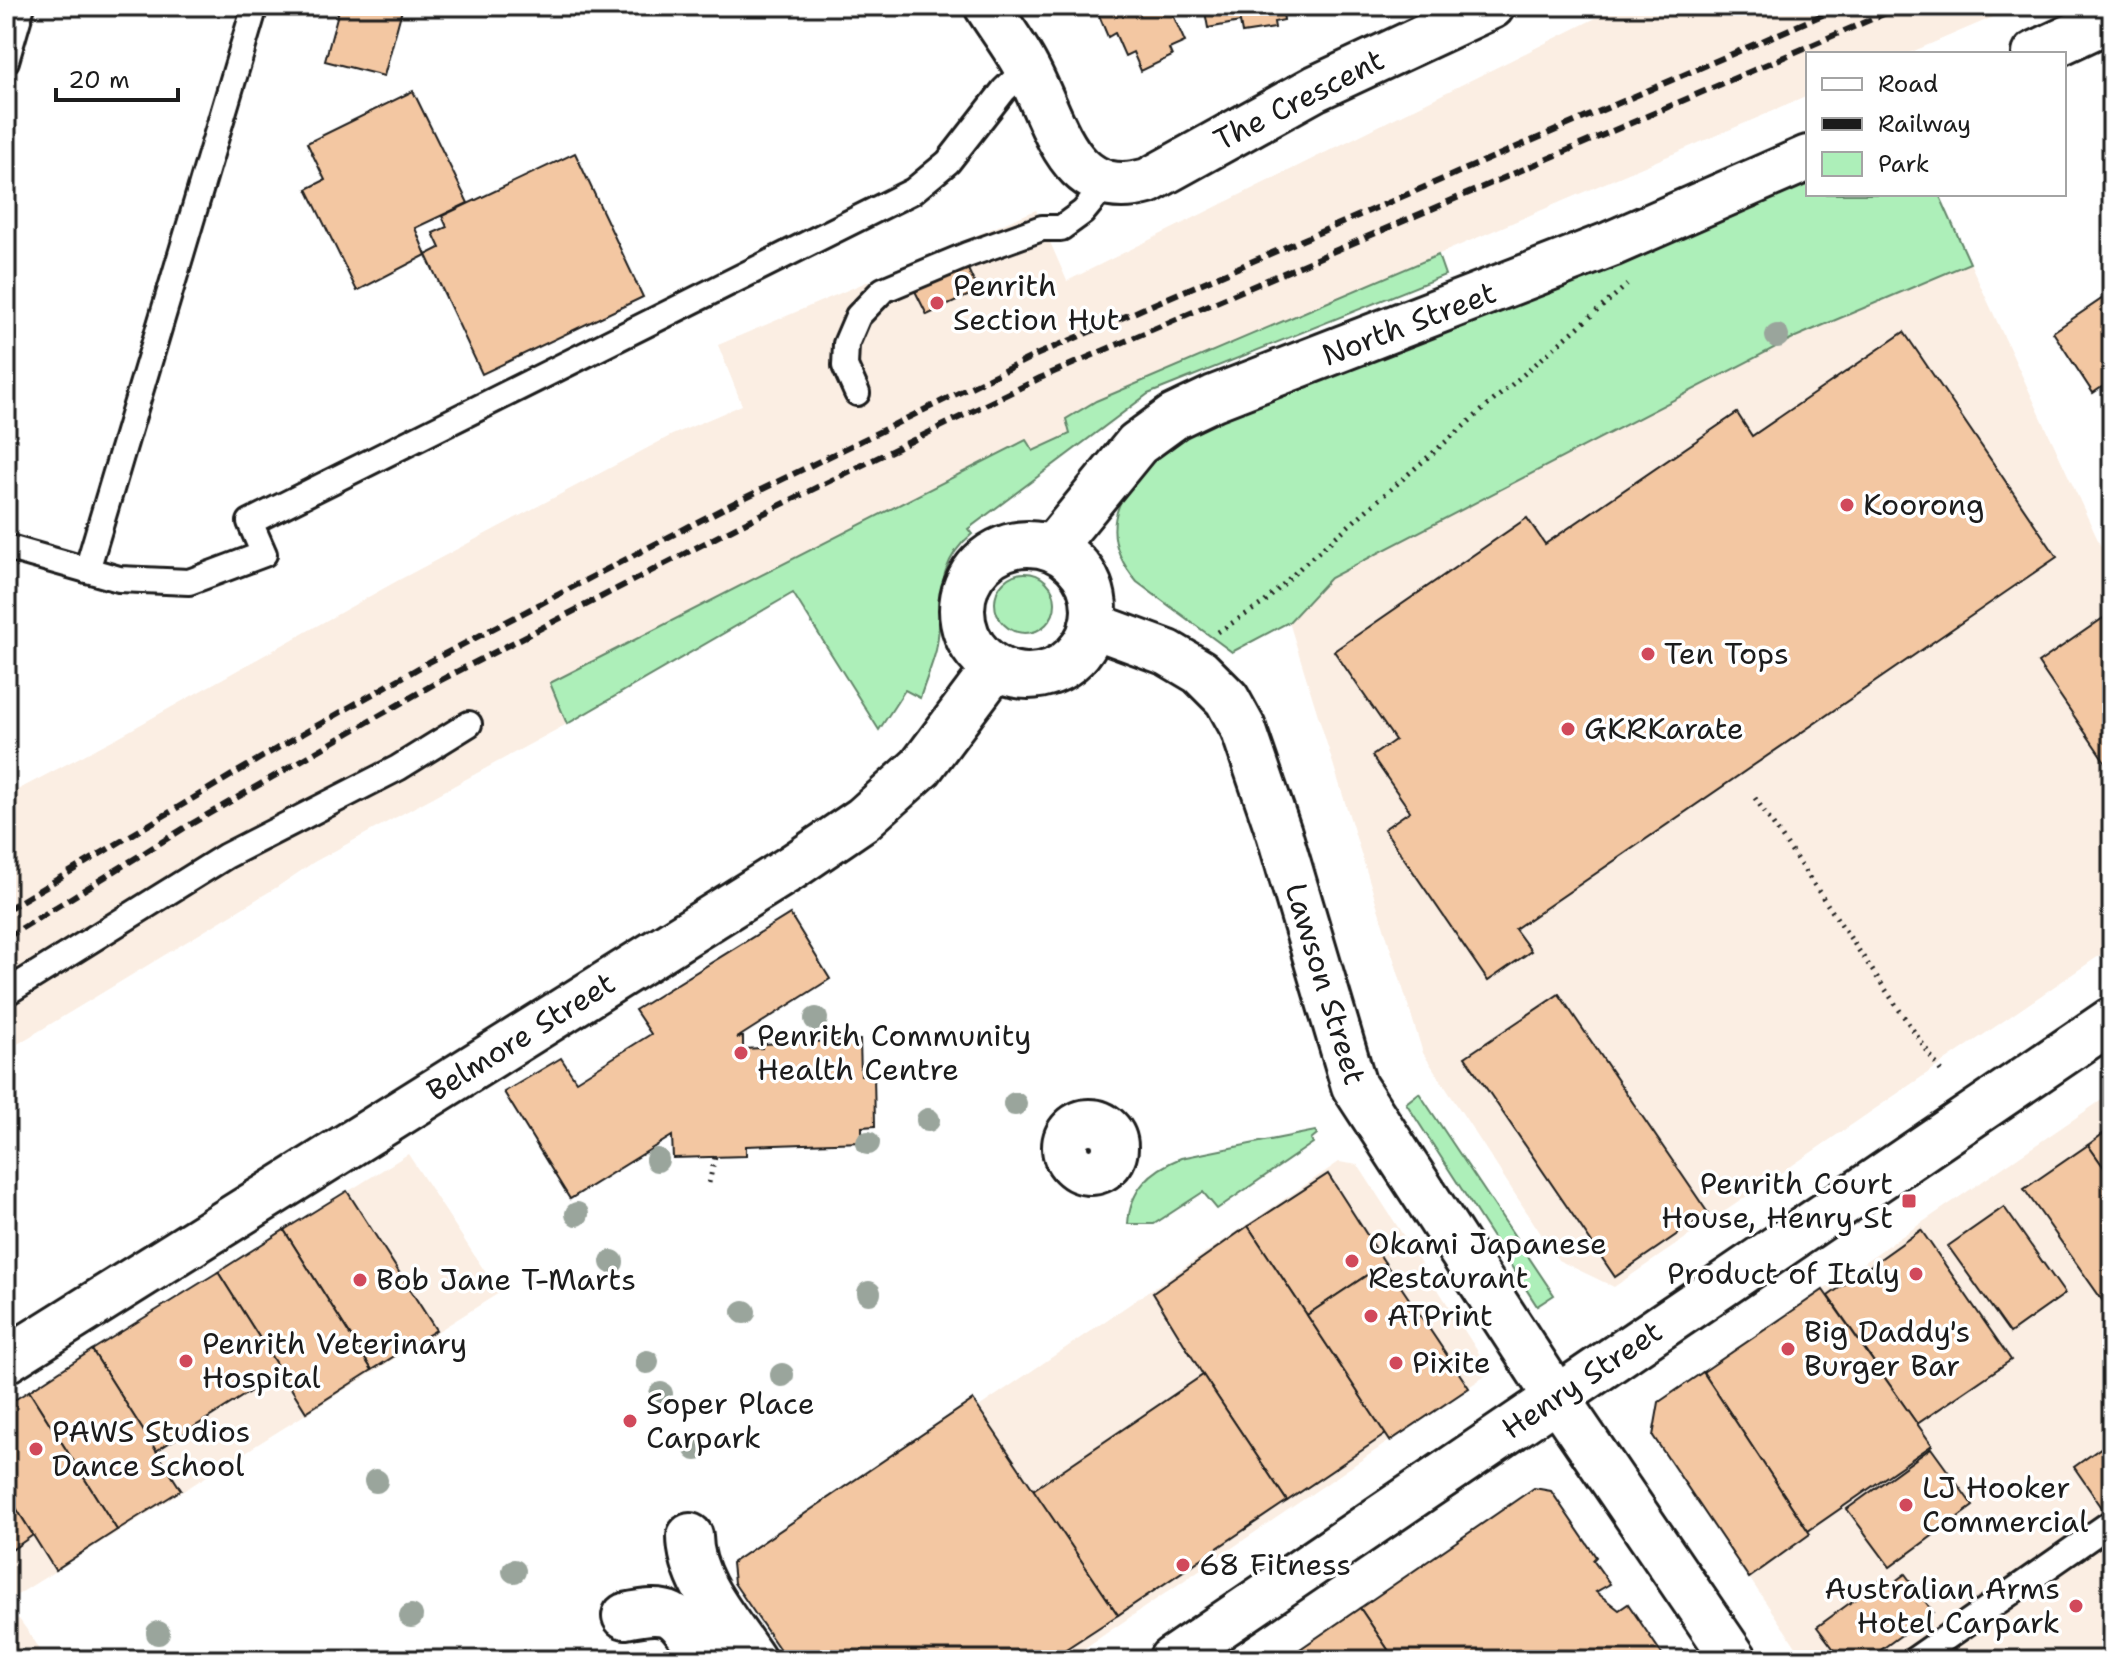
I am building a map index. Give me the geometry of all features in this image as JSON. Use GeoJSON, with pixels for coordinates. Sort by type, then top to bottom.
{"type":"FeatureCollection","features":[{"type":"Feature","properties":{"kind":"main road"},"geometry":{"type":"LineString","coordinates":[[987,6],[1027,68],[1064,147],[1077,167],[1106,184]]}},
{"type":"Feature","properties":{"kind":"main road"},"geometry":{"type":"LineString","coordinates":[[1010,6],[1027,68]]}},
{"type":"Feature","properties":{"kind":"main road","name":"The Crescent"},"geometry":{"type":"LineString","coordinates":[[1106,184],[1122,186],[1148,181],[1316,88],[1492,6]]}},
{"type":"Feature","properties":{"kind":"main road"},"geometry":{"type":"LineString","coordinates":[[2039,52],[2112,18]]}},
{"type":"Feature","properties":{"kind":"main road","name":"North Street"},"geometry":{"type":"LineString","coordinates":[[1052,548],[1137,444],[1174,417],[1214,398],[1611,244],[1806,159]]}},
{"type":"Feature","properties":{"kind":"main road"},"geometry":{"type":"LineString","coordinates":[[1030,543],[1052,548],[1068,557],[1082,571],[1091,588],[1094,606],[1092,625],[1085,643],[1072,660],[1035,676],[995,668],[978,653],[967,635],[962,614],[964,592],[974,572],[989,556],[1009,547],[1030,543]]}},
{"type":"Feature","properties":{"kind":"main road","name":"Lawson Street"},"geometry":{"type":"LineString","coordinates":[[1092,625],[1168,653],[1200,672],[1227,699],[1243,728],[1279,833],[1354,1086],[1556,1397],[1735,1660]]}},
{"type":"Feature","properties":{"kind":"main road","name":"Belmore Street"},"geometry":{"type":"LineString","coordinates":[[6,1360],[791,868],[863,819],[921,767],[995,668]]}},
{"type":"Feature","properties":{"kind":"main road","name":"Henry Street"},"geometry":{"type":"LineString","coordinates":[[1171,1660],[2112,1020]]}},
{"type":"Feature","properties":{"kind":"main road"},"geometry":{"type":"LineString","coordinates":[[690,1536],[692,1559],[699,1576],[753,1660]]}},
{"type":"Feature","properties":{"kind":"main road"},"geometry":{"type":"LineString","coordinates":[[625,1616],[658,1610],[670,1614],[683,1626],[706,1660]]}},
{"type":"Feature","properties":{"kind":"lane"},"geometry":{"type":"LineString","coordinates":[[6,61],[22,6]]}},
{"type":"Feature","properties":{"kind":"lane"},"geometry":{"type":"LineString","coordinates":[[87,570],[255,6]]}},
{"type":"Feature","properties":{"kind":"lane"},"geometry":{"type":"LineString","coordinates":[[6,547],[119,579],[189,582],[264,554],[250,522],[913,191],[948,162],[1004,90],[1027,68]]}},
{"type":"Feature","properties":{"kind":"lane"},"geometry":{"type":"LineString","coordinates":[[857,393],[845,366],[846,344],[858,316],[883,290],[1042,228],[1061,228],[1083,212],[1106,184]]}},
{"type":"Feature","properties":{"kind":"lane"},"geometry":{"type":"LineString","coordinates":[[6,993],[226,856],[398,768],[469,724]]}},
{"type":"Feature","properties":{"kind":"lane"},"geometry":{"type":"LineString","coordinates":[[1914,1660],[2112,1522]]}},
{"type":"Feature","properties":{"kind":"path"},"geometry":{"type":"LineString","coordinates":[[1211,628],[1219,633],[1265,602],[1302,566],[1631,282]]}},
{"type":"Feature","properties":{"kind":"path"},"geometry":{"type":"LineString","coordinates":[[1755,798],[1943,1074]]}},
{"type":"Feature","properties":{"kind":"path"},"geometry":{"type":"LineString","coordinates":[[709,1183],[715,1157]]}},
{"type":"Feature","properties":{"kind":"shaded area"},"geometry":{"type":"Polygon","coordinates":[[[1620,6],[2019,6],[1912,52],[1806,52],[1806,97],[1096,401],[1104,429],[793,593],[567,724],[314,862],[6,1051],[6,796],[397,581],[672,435],[742,405],[718,345],[1036,210],[1067,281],[1620,6]]]}},
{"type":"Feature","properties":{"kind":"shaded area"},"geometry":{"type":"Polygon","coordinates":[[[1970,263],[2112,565],[2112,947],[1614,1287],[1558,1260],[1423,1053],[1289,622],[1330,578],[1793,338],[1970,263]]]}},
{"type":"Feature","properties":{"kind":"shaded area"},"geometry":{"type":"Polygon","coordinates":[[[2112,1093],[2112,1660],[1805,1660],[1653,1436],[1659,1402],[2112,1093]]]}},
{"type":"Feature","properties":{"kind":"shaded area"},"geometry":{"type":"Polygon","coordinates":[[[408,1154],[499,1293],[6,1602],[6,1406],[408,1154]]]}},
{"type":"Feature","properties":{"kind":"shaded area"},"geometry":{"type":"Polygon","coordinates":[[[1339,1162],[1358,1165],[1491,1372],[1067,1660],[793,1660],[742,1568],[1339,1162]]]}},
{"type":"Feature","properties":{"kind":"shaded area"},"geometry":{"type":"Polygon","coordinates":[[[19,1619],[45,1660],[6,1660],[6,1622],[19,1619]]]}},
{"type":"Feature","properties":{"kind":"green space"},"geometry":{"type":"Polygon","coordinates":[[[1806,179],[1806,196],[1940,196],[1970,263],[1793,338],[1330,578],[1289,622],[1232,652],[1137,582],[1115,542],[1119,506],[1128,489],[1170,440],[1806,179]]]}},
{"type":"Feature","properties":{"kind":"green space"},"geometry":{"type":"Polygon","coordinates":[[[1438,255],[1445,275],[1148,394],[968,529],[972,534],[950,560],[945,573],[936,650],[920,698],[905,690],[879,730],[793,593],[567,724],[550,683],[1026,440],[1033,451],[1070,434],[1066,419],[1096,401],[1438,255]]]}},
{"type":"Feature","properties":{"kind":"green space"},"geometry":{"type":"Polygon","coordinates":[[[1025,573],[1037,575],[1046,582],[1053,591],[1053,615],[1046,624],[1037,631],[1025,633],[1013,631],[1004,624],[997,615],[995,603],[997,591],[1004,582],[1013,575],[1025,573]]]}},
{"type":"Feature","properties":{"kind":"green space"},"geometry":{"type":"Polygon","coordinates":[[[1419,1093],[1554,1295],[1537,1306],[1406,1103],[1419,1093]]]}},
{"type":"Feature","properties":{"kind":"green space"},"geometry":{"type":"Polygon","coordinates":[[[1315,1131],[1317,1134],[1311,1139],[1313,1143],[1217,1209],[1203,1192],[1154,1224],[1128,1224],[1133,1201],[1144,1182],[1170,1163],[1181,1158],[1315,1131]]]}},
{"type":"Feature","properties":{"kind":"building"},"geometry":{"type":"Polygon","coordinates":[[[340,6],[403,6],[384,76],[325,61],[340,6]]]}},
{"type":"Feature","properties":{"kind":"building"},"geometry":{"type":"Polygon","coordinates":[[[1109,6],[1169,6],[1185,42],[1169,49],[1172,56],[1141,71],[1133,52],[1125,56],[1115,33],[1108,37],[1098,13],[1109,6]]]}},
{"type":"Feature","properties":{"kind":"building"},"geometry":{"type":"Polygon","coordinates":[[[1204,6],[1282,6],[1284,20],[1274,22],[1275,28],[1242,33],[1240,22],[1208,28],[1204,6]]]}},
{"type":"Feature","properties":{"kind":"building"},"geometry":{"type":"Polygon","coordinates":[[[413,91],[468,203],[415,228],[426,255],[357,291],[307,189],[325,180],[307,143],[413,91]]]}},
{"type":"Feature","properties":{"kind":"building"},"geometry":{"type":"Polygon","coordinates":[[[575,153],[643,297],[482,374],[426,255],[440,248],[433,233],[447,227],[442,216],[575,153]]]}},
{"type":"Feature","properties":{"kind":"building","name":"Penrith Section Hut"},"geometry":{"type":"Polygon","coordinates":[[[967,267],[978,291],[927,315],[915,291],[967,267]]]}},
{"type":"Feature","properties":{"kind":"building"},"geometry":{"type":"Polygon","coordinates":[[[2112,292],[2112,380],[2093,393],[2053,332],[2112,292]]]}},
{"type":"Feature","properties":{"kind":"building"},"geometry":{"type":"Polygon","coordinates":[[[1904,332],[2057,557],[1515,929],[1531,951],[1488,981],[1384,829],[1410,811],[1372,756],[1395,740],[1334,651],[1527,518],[1545,544],[1737,413],[1752,436],[1904,332]]]}},
{"type":"Feature","properties":{"kind":"building"},"geometry":{"type":"Polygon","coordinates":[[[2112,612],[2112,772],[2038,663],[2112,612]]]}},
{"type":"Feature","properties":{"kind":"building","name":"Penrith Community Health Centre"},"geometry":{"type":"Polygon","coordinates":[[[790,914],[830,979],[737,1038],[743,1037],[743,1049],[762,1048],[762,1044],[860,1040],[861,1075],[874,1074],[875,1126],[862,1127],[862,1142],[746,1146],[746,1156],[673,1158],[672,1136],[570,1199],[504,1092],[561,1058],[576,1081],[651,1034],[635,1010],[790,914]]]}},
{"type":"Feature","properties":{"kind":"building"},"geometry":{"type":"Polygon","coordinates":[[[1559,994],[1708,1213],[1615,1277],[1465,1057],[1559,994]]]}},
{"type":"Feature","properties":{"kind":"building"},"geometry":{"type":"Polygon","coordinates":[[[2112,1127],[2112,1179],[2088,1145],[2112,1127]]]}},
{"type":"Feature","properties":{"kind":"building"},"geometry":{"type":"Polygon","coordinates":[[[2088,1145],[2112,1179],[2112,1314],[2024,1189],[2088,1145]]]}},
{"type":"Feature","properties":{"kind":"building"},"geometry":{"type":"Polygon","coordinates":[[[1328,1174],[1385,1263],[1307,1315],[1248,1226],[1328,1174]]]}},
{"type":"Feature","properties":{"kind":"building","name":"Bob Jane T-Marts"},"geometry":{"type":"Polygon","coordinates":[[[347,1191],[436,1330],[372,1370],[284,1230],[347,1191]]]}},
{"type":"Feature","properties":{"kind":"building"},"geometry":{"type":"Polygon","coordinates":[[[2004,1207],[2065,1294],[2010,1333],[1948,1246],[2004,1207]]]}},
{"type":"Feature","properties":{"kind":"building"},"geometry":{"type":"Polygon","coordinates":[[[1248,1226],[1386,1434],[1287,1501],[1153,1293],[1248,1226]]]}},
{"type":"Feature","properties":{"kind":"building"},"geometry":{"type":"Polygon","coordinates":[[[284,1230],[372,1370],[306,1412],[218,1272],[284,1230]]]}},
{"type":"Feature","properties":{"kind":"building"},"geometry":{"type":"Polygon","coordinates":[[[1921,1230],[2011,1360],[1917,1424],[1828,1296],[1921,1230]]]}},
{"type":"Feature","properties":{"kind":"building"},"geometry":{"type":"Polygon","coordinates":[[[1385,1263],[1469,1388],[1390,1441],[1307,1315],[1385,1263]]]}},
{"type":"Feature","properties":{"kind":"building","name":"Penrith Veterinary Hospital"},"geometry":{"type":"Polygon","coordinates":[[[218,1272],[281,1372],[156,1451],[92,1350],[218,1272]]]}},
{"type":"Feature","properties":{"kind":"building"},"geometry":{"type":"Polygon","coordinates":[[[1823,1290],[1932,1445],[1808,1531],[1703,1372],[1823,1290]]]}},
{"type":"Feature","properties":{"kind":"building"},"geometry":{"type":"Polygon","coordinates":[[[92,1350],[181,1490],[117,1530],[29,1391],[92,1350]]]}},
{"type":"Feature","properties":{"kind":"building"},"geometry":{"type":"Polygon","coordinates":[[[1703,1372],[1810,1534],[1749,1578],[1653,1436],[1659,1402],[1703,1372]]]}},
{"type":"Feature","properties":{"kind":"building"},"geometry":{"type":"Polygon","coordinates":[[[1203,1375],[1287,1501],[1118,1615],[1033,1490],[1203,1375]]]}},
{"type":"Feature","properties":{"kind":"building","name":"PAWS Studios Dance School"},"geometry":{"type":"Polygon","coordinates":[[[29,1391],[117,1530],[55,1570],[6,1492],[6,1405],[29,1391]]]}},
{"type":"Feature","properties":{"kind":"building"},"geometry":{"type":"Polygon","coordinates":[[[973,1400],[1118,1615],[1049,1660],[787,1660],[734,1583],[732,1563],[973,1400]]]}},
{"type":"Feature","properties":{"kind":"building"},"geometry":{"type":"Polygon","coordinates":[[[2112,1440],[2112,1522],[2074,1467],[2112,1440]]]}},
{"type":"Feature","properties":{"kind":"building"},"geometry":{"type":"Polygon","coordinates":[[[1931,1448],[1973,1506],[1890,1567],[1847,1509],[1931,1448]]]}},
{"type":"Feature","properties":{"kind":"building"},"geometry":{"type":"Polygon","coordinates":[[[1534,1488],[1551,1491],[1596,1557],[1593,1560],[1610,1584],[1596,1592],[1619,1610],[1628,1604],[1666,1660],[1395,1660],[1360,1608],[1534,1488]]]}},
{"type":"Feature","properties":{"kind":"building"},"geometry":{"type":"Polygon","coordinates":[[[6,1492],[33,1535],[6,1554],[6,1492]]]}},
{"type":"Feature","properties":{"kind":"building"},"geometry":{"type":"Polygon","coordinates":[[[1905,1574],[1933,1612],[1867,1660],[1842,1660],[1817,1627],[1884,1578],[1890,1585],[1905,1574]]]}},
{"type":"Feature","properties":{"kind":"building"},"geometry":{"type":"Polygon","coordinates":[[[1360,1608],[1395,1660],[1284,1660],[1360,1608]]]}},
{"type":"Feature","properties":{"kind":"railway"},"geometry":{"type":"LineString","coordinates":[[6,910],[269,753],[429,662],[728,506],[1036,355],[1843,6]]}},
{"type":"Feature","properties":{"kind":"railway"},"geometry":{"type":"LineString","coordinates":[[6,938],[186,827],[439,681],[738,526],[1040,378],[1902,6]]}},
{"type":"Feature","properties":{"kind":"place","name":"Penrith Section Hut"},"geometry":{"type":"Point","coordinates":[937,303]}},
{"type":"Feature","properties":{"kind":"place","name":"Koorong"},"geometry":{"type":"Point","coordinates":[1847,505]}},
{"type":"Feature","properties":{"kind":"place","name":"Ten Tops"},"geometry":{"type":"Point","coordinates":[1648,654]}},
{"type":"Feature","properties":{"kind":"place","name":"GKRKarate"},"geometry":{"type":"Point","coordinates":[1568,729]}},
{"type":"Feature","properties":{"kind":"place","name":"Penrith Community Health Centre"},"geometry":{"type":"Point","coordinates":[741,1053]}},
{"type":"Feature","properties":{"kind":"place","name":"Penrith Court House, Henry St"},"geometry":{"type":"Point","coordinates":[1909,1201]}},
{"type":"Feature","properties":{"kind":"place","name":"Okami Japanese Restaurant"},"geometry":{"type":"Point","coordinates":[1352,1261]}},
{"type":"Feature","properties":{"kind":"place","name":"Product of Italy"},"geometry":{"type":"Point","coordinates":[1916,1274]}},
{"type":"Feature","properties":{"kind":"place","name":"Bob Jane T-Marts"},"geometry":{"type":"Point","coordinates":[360,1280]}},
{"type":"Feature","properties":{"kind":"place","name":"ATPrint"},"geometry":{"type":"Point","coordinates":[1371,1316]}},
{"type":"Feature","properties":{"kind":"place","name":"Big Daddy's Burger Bar"},"geometry":{"type":"Point","coordinates":[1788,1349]}},
{"type":"Feature","properties":{"kind":"place","name":"Penrith Veterinary Hospital"},"geometry":{"type":"Point","coordinates":[186,1361]}},
{"type":"Feature","properties":{"kind":"place","name":"Pixite"},"geometry":{"type":"Point","coordinates":[1396,1363]}},
{"type":"Feature","properties":{"kind":"place","name":"Soper Place Carpark"},"geometry":{"type":"Point","coordinates":[630,1421]}},
{"type":"Feature","properties":{"kind":"place","name":"PAWS Studios Dance School"},"geometry":{"type":"Point","coordinates":[36,1449]}},
{"type":"Feature","properties":{"kind":"place","name":"LJ Hooker Commercial"},"geometry":{"type":"Point","coordinates":[1906,1505]}},
{"type":"Feature","properties":{"kind":"place","name":"68 Fitness"},"geometry":{"type":"Point","coordinates":[1183,1565]}},
{"type":"Feature","properties":{"kind":"place","name":"Australian Arms Hotel Carpark"},"geometry":{"type":"Point","coordinates":[2076,1606]}}]}
